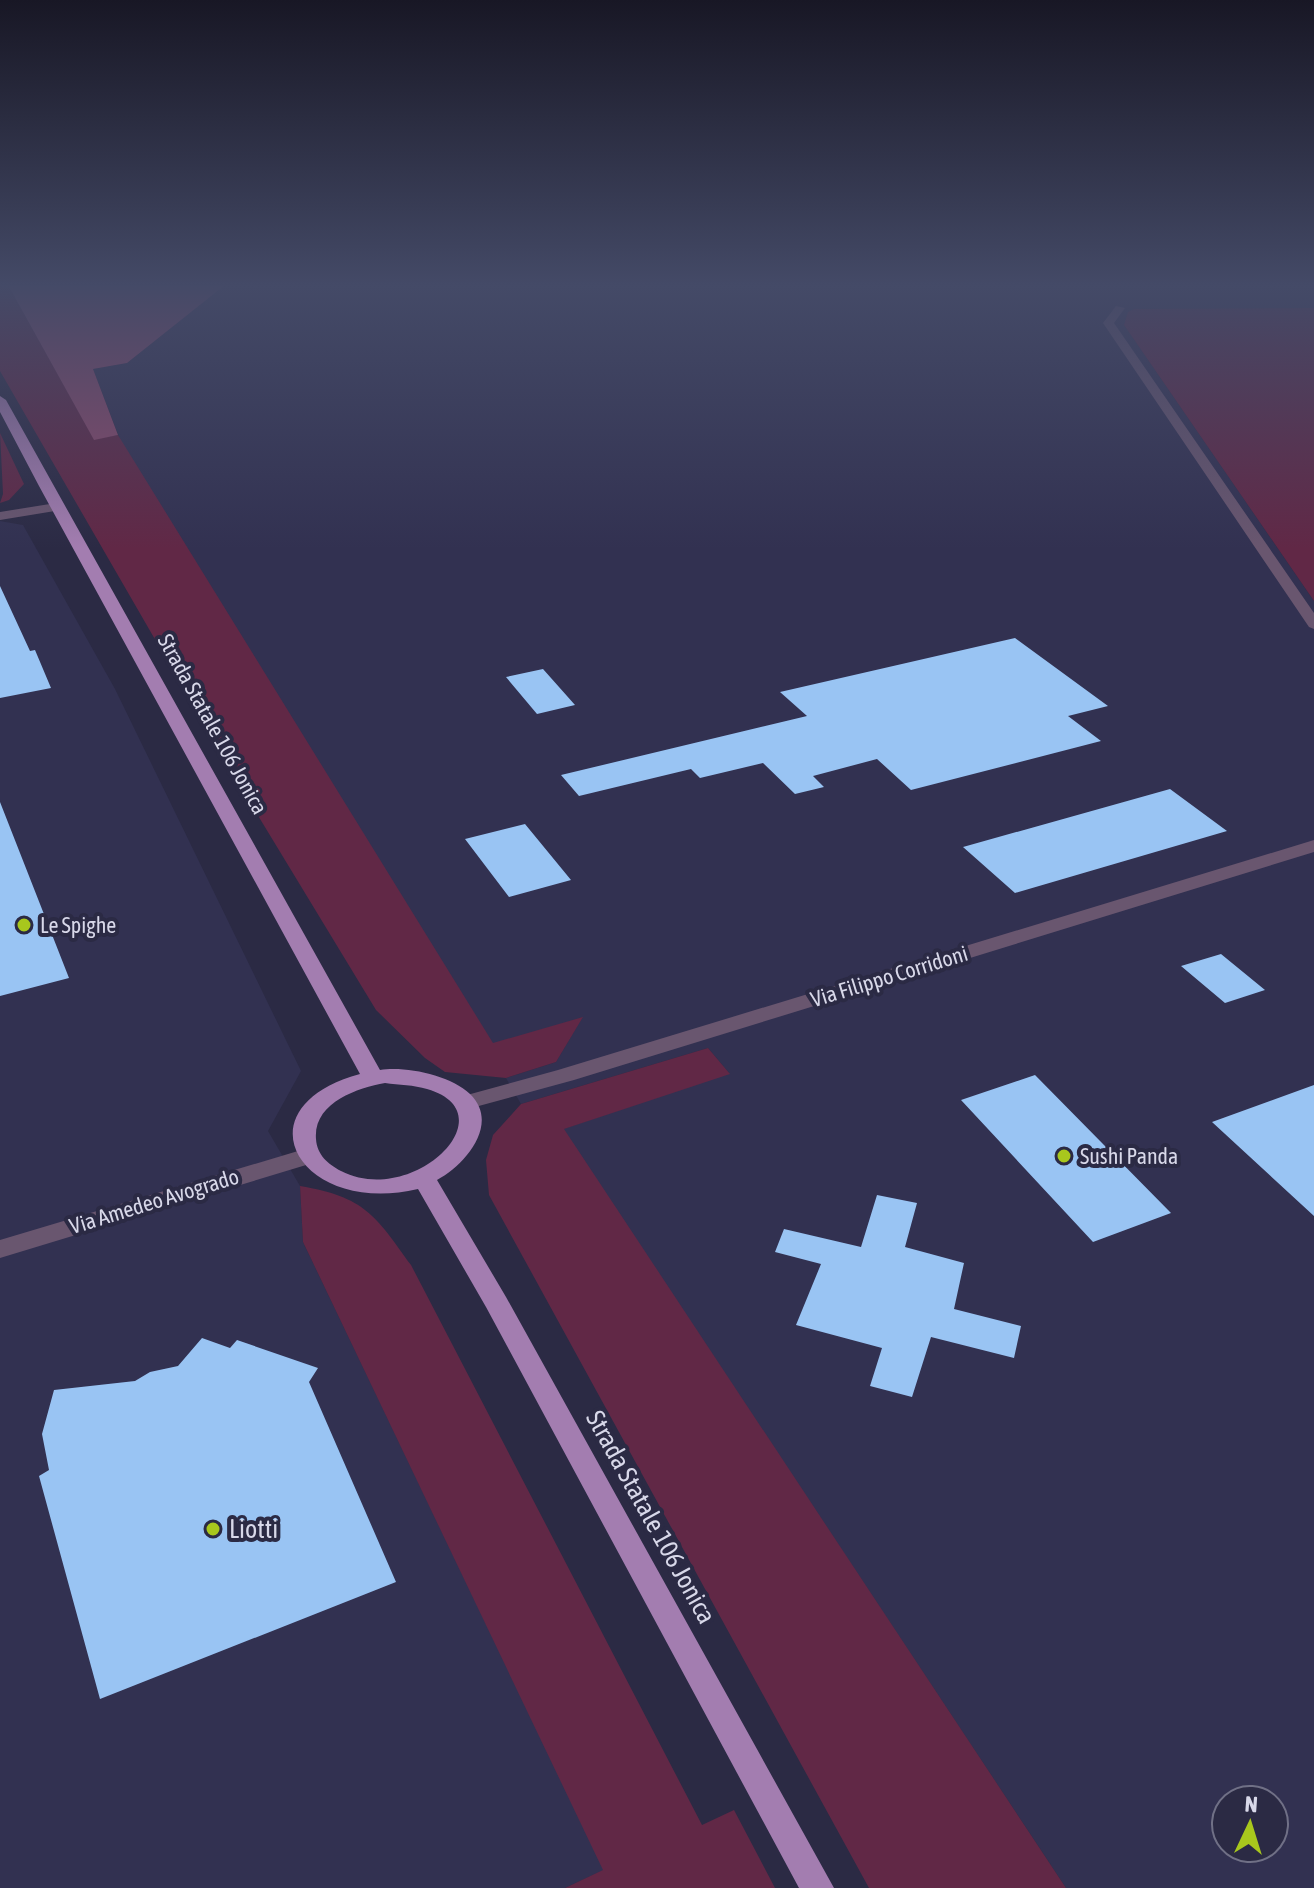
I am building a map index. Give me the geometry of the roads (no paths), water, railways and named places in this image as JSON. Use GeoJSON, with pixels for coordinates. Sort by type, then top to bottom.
{"type":"FeatureCollection","features":[{"type":"Feature","properties":{"kind":"main road","name":"Strada Statale 106 Jonica"},"geometry":{"type":"LineString","coordinates":[[0,400],[56,507],[373,1078]]}},
{"type":"Feature","properties":{"kind":"main road"},"geometry":{"type":"LineString","coordinates":[[412,1076],[437,1082],[457,1094],[464,1103],[469,1110],[472,1129],[465,1148],[448,1165],[424,1179],[395,1186],[367,1186],[342,1181],[321,1171],[308,1156],[303,1139],[307,1121],[318,1104],[336,1091],[373,1078],[412,1076]]}},
{"type":"Feature","properties":{"kind":"main road","name":"Strada Statale 106 Jonica"},"geometry":{"type":"LineString","coordinates":[[424,1179],[497,1304],[817,1888]]}},
{"type":"Feature","properties":{"kind":"street"},"geometry":{"type":"LineString","coordinates":[[1142,373],[1314,624]]}},
{"type":"Feature","properties":{"kind":"street"},"geometry":{"type":"LineString","coordinates":[[0,516],[56,507]]}},
{"type":"Feature","properties":{"kind":"street","name":"Via Filippo Corridoni"},"geometry":{"type":"LineString","coordinates":[[464,1103],[566,1075],[1314,846]]}},
{"type":"Feature","properties":{"kind":"street","name":"Via Amedeo Avogrado"},"geometry":{"type":"LineString","coordinates":[[0,1249],[308,1156]]}},
{"type":"Feature","properties":{"kind":"place","name":"Le Spighe"},"geometry":{"type":"Point","coordinates":[24,925]}},
{"type":"Feature","properties":{"kind":"place","name":"Sushi Panda"},"geometry":{"type":"Point","coordinates":[1064,1156]}},
{"type":"Feature","properties":{"kind":"place","name":"Liotti"},"geometry":{"type":"Point","coordinates":[213,1529]}}]}
